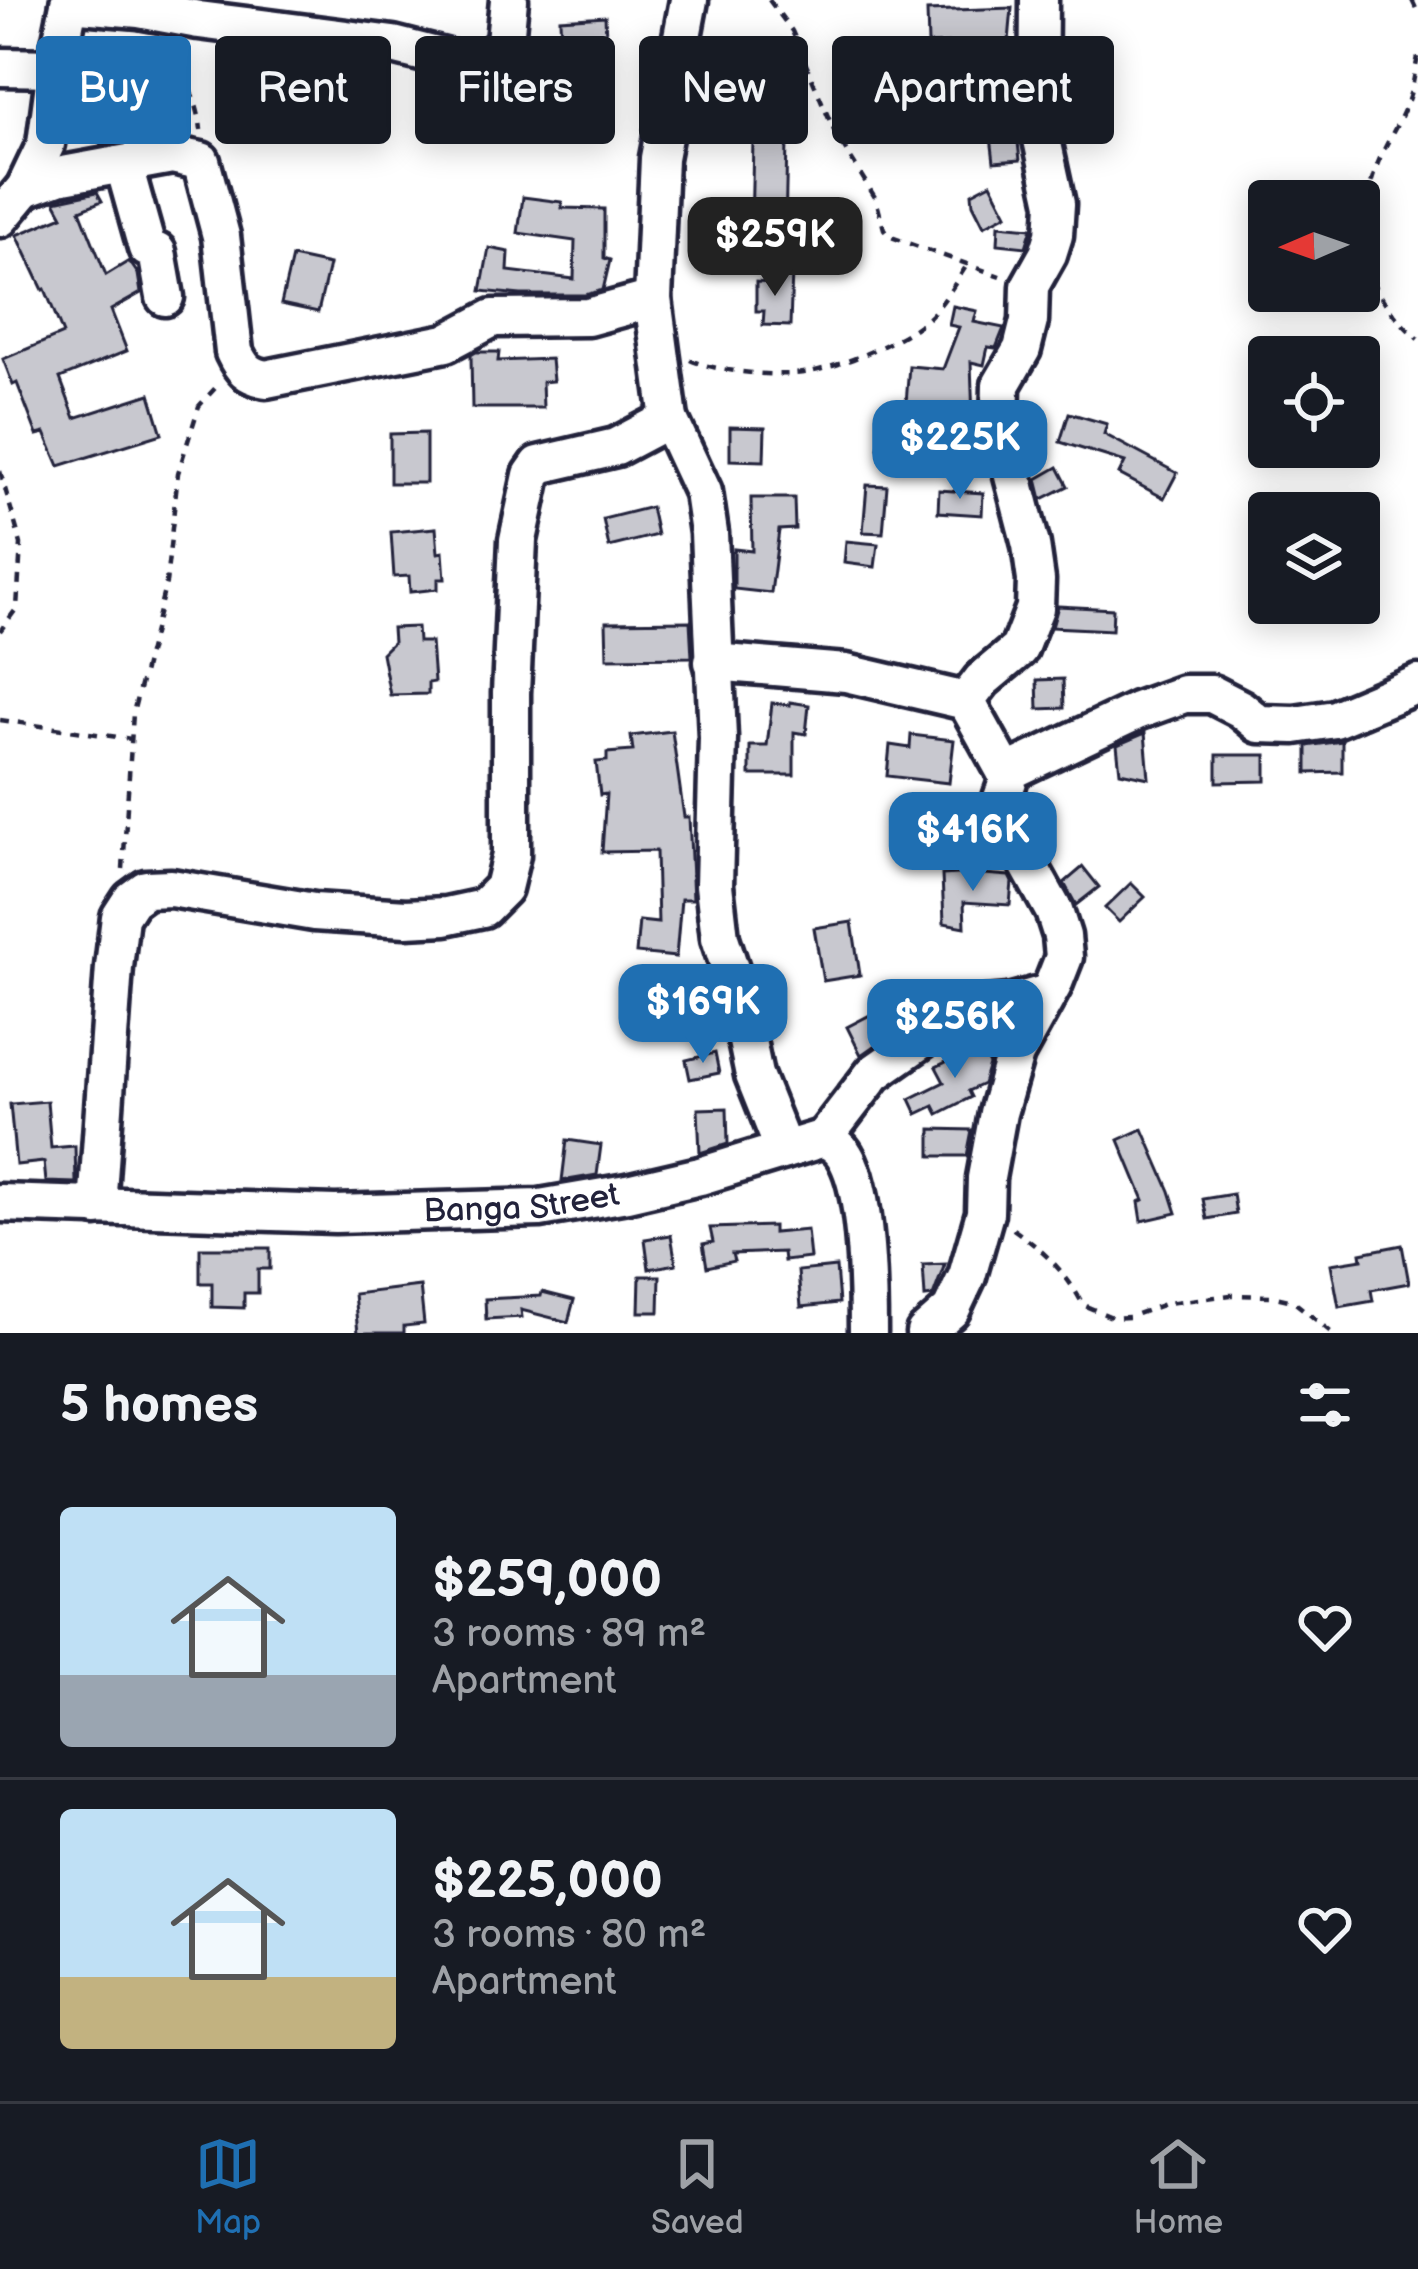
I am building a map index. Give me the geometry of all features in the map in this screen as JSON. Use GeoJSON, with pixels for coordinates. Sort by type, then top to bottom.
{"type":"FeatureCollection","features":[{"type":"Feature","properties":{"kind":"street"},"geometry":{"type":"LineString","coordinates":[[62,36],[69,2],[393,46],[472,65],[492,57],[505,42],[509,0]]}},
{"type":"Feature","properties":{"kind":"street"},"geometry":{"type":"LineString","coordinates":[[689,0],[658,158],[653,299],[668,419],[703,492],[709,533],[718,738],[714,885],[720,938],[736,987],[754,1075],[784,1150]]}},
{"type":"Feature","properties":{"kind":"street"},"geometry":{"type":"LineString","coordinates":[[966,701],[982,680],[1019,649],[1036,608],[1031,545],[1000,426],[1000,385],[1022,349],[1030,286],[1054,235],[1056,204],[1038,122],[1039,0]]}},
{"type":"Feature","properties":{"kind":"street"},"geometry":{"type":"LineString","coordinates":[[0,67],[36,68]]}},
{"type":"Feature","properties":{"kind":"street"},"geometry":{"type":"LineString","coordinates":[[0,218],[25,188],[46,144]]}},
{"type":"Feature","properties":{"kind":"street"},"geometry":{"type":"LineString","coordinates":[[25,188],[58,176],[172,155],[201,161],[221,236],[234,352],[241,368],[266,379],[446,343],[493,318],[588,316],[653,299]]}},
{"type":"Feature","properties":{"kind":"street"},"geometry":{"type":"LineString","coordinates":[[124,166],[147,248],[157,252],[165,296]]}},
{"type":"Feature","properties":{"kind":"street"},"geometry":{"type":"LineString","coordinates":[[97,1207],[114,967],[120,917],[130,900],[146,890],[171,889],[354,915],[446,916],[483,908],[503,888],[511,855],[518,539],[532,476],[538,465],[616,448],[668,419]]}},
{"type":"Feature","properties":{"kind":"street"},"geometry":{"type":"LineString","coordinates":[[713,662],[846,673],[966,701],[1006,773],[1002,818],[1043,888],[1062,936],[1064,957],[1015,1054],[998,1113],[986,1178],[985,1214],[967,1276],[951,1310],[925,1333]]}},
{"type":"Feature","properties":{"kind":"street"},"geometry":{"type":"LineString","coordinates":[[1006,773],[1137,710],[1184,694],[1212,694],[1259,724],[1295,725],[1335,719],[1418,684]]}},
{"type":"Feature","properties":{"kind":"street"},"geometry":{"type":"LineString","coordinates":[[868,1333],[868,1269],[856,1186],[848,1160],[824,1138],[874,1073],[944,1024],[987,1006],[1048,993]]}},
{"type":"Feature","properties":{"kind":"street","name":"Banga Street"},"geometry":{"type":"LineString","coordinates":[[0,1203],[334,1214],[540,1208],[682,1180],[824,1138]]}},
{"type":"Feature","properties":{"kind":"path"},"geometry":{"type":"LineString","coordinates":[[769,0],[792,31],[835,133],[876,199],[884,230],[891,237],[1030,286]]}},
{"type":"Feature","properties":{"kind":"path"},"geometry":{"type":"LineString","coordinates":[[1412,0],[1418,13]]}},
{"type":"Feature","properties":{"kind":"path"},"geometry":{"type":"LineString","coordinates":[[139,8],[177,64],[200,111],[201,161]]}},
{"type":"Feature","properties":{"kind":"path"},"geometry":{"type":"LineString","coordinates":[[1418,57],[1410,96],[1366,201],[1363,253],[1373,286],[1418,339]]}},
{"type":"Feature","properties":{"kind":"path"},"geometry":{"type":"LineString","coordinates":[[657,344],[696,364],[725,370],[812,372],[909,332],[944,300],[967,265]]}},
{"type":"Feature","properties":{"kind":"path"},"geometry":{"type":"LineString","coordinates":[[123,870],[131,739],[166,583],[178,473],[199,406],[226,378],[250,375]]}},
{"type":"Feature","properties":{"kind":"path"},"geometry":{"type":"LineString","coordinates":[[0,471],[20,544],[17,608],[0,632]]}},
{"type":"Feature","properties":{"kind":"path"},"geometry":{"type":"LineString","coordinates":[[0,720],[131,739]]}},
{"type":"Feature","properties":{"kind":"path"},"geometry":{"type":"LineString","coordinates":[[985,1214],[1035,1244],[1072,1284],[1083,1305],[1114,1318],[1167,1303],[1231,1295],[1271,1296],[1293,1301],[1332,1333]]}},
{"type":"Feature","properties":{"kind":"building"},"geometry":{"type":"Polygon","coordinates":[[[1012,8],[1009,36],[928,36],[927,11],[1012,8]]]}},
{"type":"Feature","properties":{"kind":"building"},"geometry":{"type":"Polygon","coordinates":[[[605,16],[606,36],[561,36],[560,19],[605,16]]]}},
{"type":"Feature","properties":{"kind":"building"},"geometry":{"type":"Polygon","coordinates":[[[753,144],[787,144],[785,232],[751,231],[753,144]]]}},
{"type":"Feature","properties":{"kind":"building"},"geometry":{"type":"Polygon","coordinates":[[[992,144],[1018,144],[1020,160],[994,162],[992,144]]]}},
{"type":"Feature","properties":{"kind":"building"},"geometry":{"type":"Polygon","coordinates":[[[991,183],[1007,214],[984,226],[972,193],[991,183]]]}},
{"type":"Feature","properties":{"kind":"building"},"geometry":{"type":"Polygon","coordinates":[[[97,192],[102,201],[80,210],[106,275],[129,261],[138,274],[141,293],[111,310],[127,351],[60,378],[75,418],[150,394],[162,434],[59,466],[45,433],[37,435],[3,359],[63,334],[17,235],[63,216],[55,201],[97,192]]]}},
{"type":"Feature","properties":{"kind":"building"},"geometry":{"type":"Polygon","coordinates":[[[523,197],[562,202],[562,208],[604,209],[604,258],[610,260],[603,290],[585,295],[481,291],[489,248],[509,252],[508,271],[574,279],[575,241],[518,233],[523,197]]]}},
{"type":"Feature","properties":{"kind":"building"},"geometry":{"type":"Polygon","coordinates":[[[999,225],[1032,228],[1026,247],[998,244],[999,225]]]}},
{"type":"Feature","properties":{"kind":"building"},"geometry":{"type":"Polygon","coordinates":[[[292,257],[329,265],[318,312],[281,304],[292,257]]]}},
{"type":"Feature","properties":{"kind":"building"},"geometry":{"type":"Polygon","coordinates":[[[769,271],[792,271],[790,326],[763,325],[764,311],[756,311],[756,282],[769,283],[769,271]]]}},
{"type":"Feature","properties":{"kind":"building"},"geometry":{"type":"Polygon","coordinates":[[[953,306],[977,311],[974,322],[1004,328],[996,348],[988,347],[984,365],[971,362],[973,420],[958,420],[958,444],[935,444],[936,458],[915,459],[878,448],[886,423],[904,429],[909,366],[943,369],[959,327],[949,325],[953,306]]]}},
{"type":"Feature","properties":{"kind":"building"},"geometry":{"type":"Polygon","coordinates":[[[499,352],[498,361],[551,359],[553,381],[542,382],[543,408],[472,408],[471,355],[499,352]]]}},
{"type":"Feature","properties":{"kind":"building"},"geometry":{"type":"Polygon","coordinates":[[[1069,413],[1107,424],[1104,434],[1177,473],[1164,498],[1119,474],[1125,462],[1060,442],[1069,413]]]}},
{"type":"Feature","properties":{"kind":"building"},"geometry":{"type":"Polygon","coordinates":[[[730,427],[765,428],[764,461],[730,460],[730,427]]]}},
{"type":"Feature","properties":{"kind":"building"},"geometry":{"type":"Polygon","coordinates":[[[426,433],[426,483],[390,483],[390,434],[426,433]]]}},
{"type":"Feature","properties":{"kind":"building"},"geometry":{"type":"Polygon","coordinates":[[[1058,467],[1068,486],[1042,499],[1037,479],[1058,467]]]}},
{"type":"Feature","properties":{"kind":"building"},"geometry":{"type":"Polygon","coordinates":[[[867,485],[887,486],[883,533],[863,532],[867,485]]]}},
{"type":"Feature","properties":{"kind":"building"},"geometry":{"type":"Polygon","coordinates":[[[939,490],[983,493],[982,515],[938,512],[939,490]]]}},
{"type":"Feature","properties":{"kind":"building"},"geometry":{"type":"Polygon","coordinates":[[[751,498],[794,498],[795,529],[779,530],[771,593],[734,589],[734,549],[752,551],[751,498]]]}},
{"type":"Feature","properties":{"kind":"building"},"geometry":{"type":"Polygon","coordinates":[[[651,507],[657,535],[609,547],[603,519],[651,507]]]}},
{"type":"Feature","properties":{"kind":"building"},"geometry":{"type":"Polygon","coordinates":[[[436,528],[445,579],[438,579],[438,589],[410,592],[409,576],[394,577],[391,532],[436,528]]]}},
{"type":"Feature","properties":{"kind":"building"},"geometry":{"type":"Polygon","coordinates":[[[846,541],[878,544],[875,567],[844,563],[846,541]]]}},
{"type":"Feature","properties":{"kind":"building"},"geometry":{"type":"Polygon","coordinates":[[[1058,606],[1113,609],[1112,630],[1052,627],[1058,606]]]}},
{"type":"Feature","properties":{"kind":"building"},"geometry":{"type":"Polygon","coordinates":[[[690,621],[692,657],[607,658],[606,622],[690,621]]]}},
{"type":"Feature","properties":{"kind":"building"},"geometry":{"type":"Polygon","coordinates":[[[417,627],[418,642],[431,642],[434,682],[428,683],[428,694],[390,695],[382,653],[393,642],[392,628],[417,627]]]}},
{"type":"Feature","properties":{"kind":"building"},"geometry":{"type":"Polygon","coordinates":[[[1063,679],[1064,708],[1038,709],[1037,680],[1063,679]]]}},
{"type":"Feature","properties":{"kind":"building"},"geometry":{"type":"Polygon","coordinates":[[[772,703],[809,705],[806,734],[794,732],[794,775],[750,775],[750,746],[767,746],[772,703]]]}},
{"type":"Feature","properties":{"kind":"building"},"geometry":{"type":"Polygon","coordinates":[[[672,731],[684,817],[689,817],[693,899],[681,899],[676,957],[636,953],[639,921],[658,923],[656,851],[602,852],[606,794],[600,795],[596,762],[607,761],[607,753],[633,751],[631,736],[672,731]]]}},
{"type":"Feature","properties":{"kind":"building"},"geometry":{"type":"Polygon","coordinates":[[[1145,733],[1149,778],[1120,772],[1117,745],[1145,733]]]}},
{"type":"Feature","properties":{"kind":"building"},"geometry":{"type":"Polygon","coordinates":[[[911,735],[954,740],[949,783],[887,776],[890,745],[910,748],[911,735]]]}},
{"type":"Feature","properties":{"kind":"building"},"geometry":{"type":"Polygon","coordinates":[[[1342,741],[1342,772],[1307,773],[1307,746],[1342,741]]]}},
{"type":"Feature","properties":{"kind":"building"},"geometry":{"type":"Polygon","coordinates":[[[1217,755],[1266,755],[1266,781],[1217,782],[1217,755]]]}},
{"type":"Feature","properties":{"kind":"building"},"geometry":{"type":"Polygon","coordinates":[[[1083,867],[1099,887],[1076,905],[1064,883],[1083,867]]]}},
{"type":"Feature","properties":{"kind":"building"},"geometry":{"type":"Polygon","coordinates":[[[942,875],[1009,876],[1010,905],[964,902],[965,927],[944,923],[942,875]]]}},
{"type":"Feature","properties":{"kind":"building"},"geometry":{"type":"Polygon","coordinates":[[[1131,883],[1145,897],[1119,922],[1105,908],[1131,883]]]}},
{"type":"Feature","properties":{"kind":"building"},"geometry":{"type":"Polygon","coordinates":[[[852,922],[860,975],[823,981],[814,928],[852,922]]]}},
{"type":"Feature","properties":{"kind":"building"},"geometry":{"type":"Polygon","coordinates":[[[920,989],[930,1006],[861,1055],[847,1027],[920,989]]]}},
{"type":"Feature","properties":{"kind":"building"},"geometry":{"type":"Polygon","coordinates":[[[978,1042],[989,1065],[983,1084],[968,1091],[971,1097],[938,1114],[934,1106],[917,1114],[910,1099],[944,1082],[936,1067],[978,1042]]]}},
{"type":"Feature","properties":{"kind":"building"},"geometry":{"type":"Polygon","coordinates":[[[715,1053],[719,1073],[690,1079],[686,1060],[715,1053]]]}},
{"type":"Feature","properties":{"kind":"building"},"geometry":{"type":"Polygon","coordinates":[[[47,1101],[51,1148],[75,1146],[76,1183],[46,1182],[44,1162],[16,1165],[10,1104],[47,1101]]]}},
{"type":"Feature","properties":{"kind":"building"},"geometry":{"type":"Polygon","coordinates":[[[727,1108],[728,1144],[700,1153],[698,1109],[727,1108]]]}},
{"type":"Feature","properties":{"kind":"building"},"geometry":{"type":"Polygon","coordinates":[[[931,1129],[972,1130],[967,1156],[931,1156],[931,1129]]]}},
{"type":"Feature","properties":{"kind":"building"},"geometry":{"type":"Polygon","coordinates":[[[1143,1129],[1177,1213],[1142,1221],[1139,1202],[1144,1200],[1119,1140],[1143,1129]]]}},
{"type":"Feature","properties":{"kind":"building"},"geometry":{"type":"Polygon","coordinates":[[[567,1140],[601,1145],[597,1175],[562,1181],[567,1140]]]}},
{"type":"Feature","properties":{"kind":"building"},"geometry":{"type":"Polygon","coordinates":[[[1233,1194],[1236,1214],[1207,1219],[1203,1199],[1233,1194]]]}},
{"type":"Feature","properties":{"kind":"building"},"geometry":{"type":"Polygon","coordinates":[[[773,1226],[773,1233],[807,1230],[810,1258],[784,1261],[783,1252],[732,1254],[734,1261],[707,1267],[703,1244],[713,1242],[710,1228],[773,1226]]]}},
{"type":"Feature","properties":{"kind":"building"},"geometry":{"type":"Polygon","coordinates":[[[671,1235],[676,1264],[649,1269],[645,1239],[671,1235]]]}},
{"type":"Feature","properties":{"kind":"building"},"geometry":{"type":"Polygon","coordinates":[[[1402,1245],[1409,1283],[1371,1290],[1373,1301],[1339,1307],[1331,1264],[1402,1245]]]}},
{"type":"Feature","properties":{"kind":"building"},"geometry":{"type":"Polygon","coordinates":[[[200,1248],[270,1248],[270,1269],[258,1269],[258,1293],[244,1293],[244,1308],[212,1307],[212,1283],[200,1283],[200,1248]]]}},
{"type":"Feature","properties":{"kind":"building"},"geometry":{"type":"Polygon","coordinates":[[[945,1264],[933,1296],[925,1297],[923,1265],[945,1264]]]}},
{"type":"Feature","properties":{"kind":"building"},"geometry":{"type":"Polygon","coordinates":[[[836,1267],[839,1303],[801,1307],[798,1271],[836,1267]]]}},
{"type":"Feature","properties":{"kind":"building"},"geometry":{"type":"Polygon","coordinates":[[[640,1276],[660,1276],[659,1312],[639,1312],[640,1276]]]}},
{"type":"Feature","properties":{"kind":"building"},"geometry":{"type":"Polygon","coordinates":[[[420,1286],[424,1324],[404,1326],[404,1333],[358,1333],[354,1294],[420,1286]]]}},
{"type":"Feature","properties":{"kind":"building"},"geometry":{"type":"Polygon","coordinates":[[[542,1292],[574,1300],[568,1322],[521,1310],[522,1317],[486,1319],[485,1299],[541,1296],[542,1292]]]}}]}
